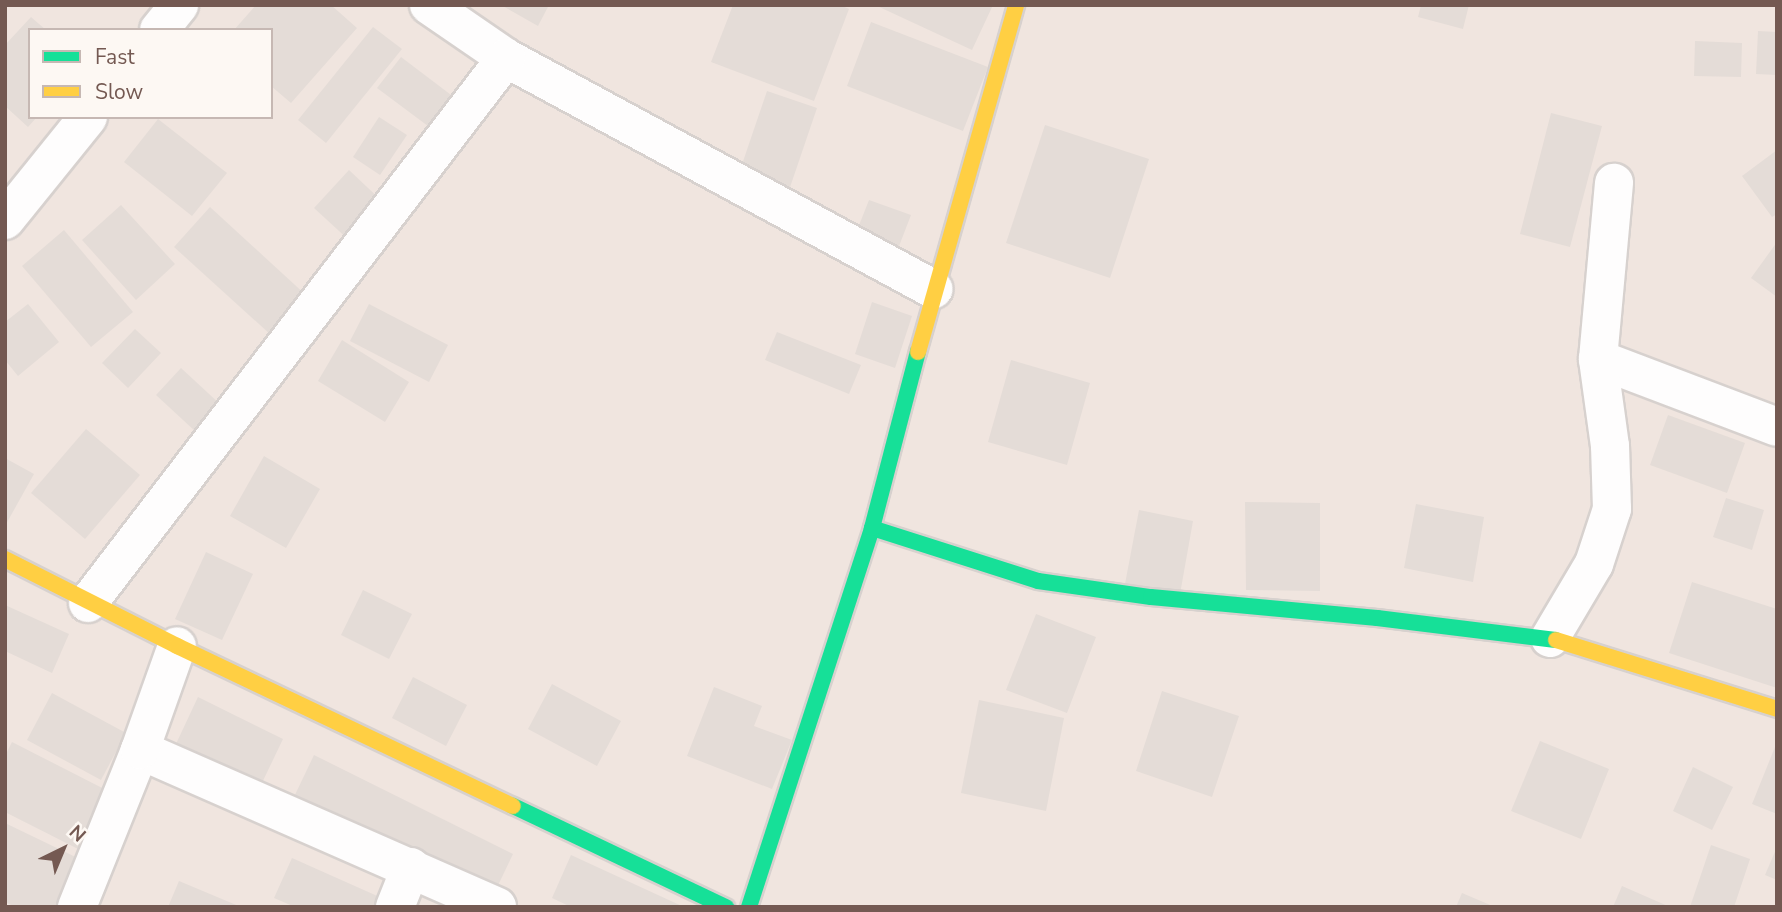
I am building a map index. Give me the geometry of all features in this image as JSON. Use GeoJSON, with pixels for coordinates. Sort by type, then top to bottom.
{"type":"FeatureCollection","features":[{"type":"Feature","properties":{"kind":"street"},"geometry":{"type":"LineString","coordinates":[[161,28],[179,5]]}},
{"type":"Feature","properties":{"kind":"street"},"geometry":{"type":"LineString","coordinates":[[429,5],[506,58],[934,289]]}},
{"type":"Feature","properties":{"kind":"street"},"geometry":{"type":"LineString","coordinates":[[750,907],[872,528],[934,289],[1016,5]]}},
{"type":"Feature","properties":{"kind":"street"},"geometry":{"type":"LineString","coordinates":[[88,603],[506,58]]}},
{"type":"Feature","properties":{"kind":"street"},"geometry":{"type":"LineString","coordinates":[[5,220],[86,119]]}},
{"type":"Feature","properties":{"kind":"street"},"geometry":{"type":"LineString","coordinates":[[1550,638],[1594,564],[1612,509],[1610,446],[1598,359],[1614,183]]}},
{"type":"Feature","properties":{"kind":"street"},"geometry":{"type":"LineString","coordinates":[[1598,359],[1777,427]]}},
{"type":"Feature","properties":{"kind":"street"},"geometry":{"type":"LineString","coordinates":[[872,528],[1038,581],[1151,597],[1377,618],[1550,638],[1777,709]]}},
{"type":"Feature","properties":{"kind":"street"},"geometry":{"type":"LineString","coordinates":[[5,559],[177,646],[726,907]]}},
{"type":"Feature","properties":{"kind":"street"},"geometry":{"type":"LineString","coordinates":[[77,907],[140,750],[177,646]]}},
{"type":"Feature","properties":{"kind":"street"},"geometry":{"type":"LineString","coordinates":[[140,750],[497,907]]}},
{"type":"Feature","properties":{"kind":"street"},"geometry":{"type":"LineString","coordinates":[[395,907],[411,867]]}},
{"type":"Feature","properties":{"kind":"shaded area"},"geometry":{"type":"Polygon","coordinates":[[[5,5],[1777,5],[1777,907],[5,907],[5,5]]]}},
{"type":"Feature","properties":{"kind":"building"},"geometry":{"type":"Polygon","coordinates":[[[256,5],[331,5],[357,28],[291,103],[273,88],[273,28],[236,28],[256,5]]]}},
{"type":"Feature","properties":{"kind":"building"},"geometry":{"type":"Polygon","coordinates":[[[501,5],[549,5],[538,26],[501,5]]]}},
{"type":"Feature","properties":{"kind":"building"},"geometry":{"type":"Polygon","coordinates":[[[733,5],[840,5],[849,9],[814,101],[711,62],[733,5]]]}},
{"type":"Feature","properties":{"kind":"building"},"geometry":{"type":"Polygon","coordinates":[[[875,5],[993,5],[972,50],[875,5]]]}},
{"type":"Feature","properties":{"kind":"building"},"geometry":{"type":"Polygon","coordinates":[[[1421,5],[1469,5],[1463,29],[1418,17],[1421,5]]]}},
{"type":"Feature","properties":{"kind":"building"},"geometry":{"type":"Polygon","coordinates":[[[31,17],[44,28],[28,28],[28,119],[35,119],[28,127],[5,106],[5,45],[31,17]]]}},
{"type":"Feature","properties":{"kind":"building"},"geometry":{"type":"Polygon","coordinates":[[[871,22],[988,67],[963,131],[847,86],[871,22]]]}},
{"type":"Feature","properties":{"kind":"building"},"geometry":{"type":"Polygon","coordinates":[[[373,27],[402,49],[326,143],[298,120],[373,27]]]}},
{"type":"Feature","properties":{"kind":"building"},"geometry":{"type":"Polygon","coordinates":[[[1758,31],[1777,32],[1777,75],[1756,74],[1758,31]]]}},
{"type":"Feature","properties":{"kind":"building"},"geometry":{"type":"Polygon","coordinates":[[[1695,41],[1742,43],[1741,77],[1694,76],[1695,41]]]}},
{"type":"Feature","properties":{"kind":"building"},"geometry":{"type":"Polygon","coordinates":[[[401,57],[463,104],[440,135],[377,88],[401,57]]]}},
{"type":"Feature","properties":{"kind":"building"},"geometry":{"type":"Polygon","coordinates":[[[767,91],[817,108],[786,199],[736,182],[767,91]]]}},
{"type":"Feature","properties":{"kind":"building"},"geometry":{"type":"Polygon","coordinates":[[[1551,113],[1602,126],[1570,247],[1520,234],[1551,113]]]}},
{"type":"Feature","properties":{"kind":"building"},"geometry":{"type":"Polygon","coordinates":[[[379,117],[407,135],[380,175],[353,157],[379,117]]]}},
{"type":"Feature","properties":{"kind":"building"},"geometry":{"type":"Polygon","coordinates":[[[158,119],[227,173],[192,216],[124,162],[158,119]]]}},
{"type":"Feature","properties":{"kind":"building"},"geometry":{"type":"Polygon","coordinates":[[[1045,125],[1149,159],[1110,278],[1006,243],[1045,125]]]}},
{"type":"Feature","properties":{"kind":"building"},"geometry":{"type":"Polygon","coordinates":[[[1777,150],[1777,214],[1772,217],[1742,176],[1777,150]]]}},
{"type":"Feature","properties":{"kind":"building"},"geometry":{"type":"Polygon","coordinates":[[[349,170],[385,204],[351,242],[314,208],[349,170]]]}},
{"type":"Feature","properties":{"kind":"building"},"geometry":{"type":"Polygon","coordinates":[[[869,200],[911,215],[896,254],[854,238],[869,200]]]}},
{"type":"Feature","properties":{"kind":"building"},"geometry":{"type":"Polygon","coordinates":[[[121,205],[175,264],[136,300],[82,240],[121,205]]]}},
{"type":"Feature","properties":{"kind":"building"},"geometry":{"type":"Polygon","coordinates":[[[210,207],[307,296],[271,335],[174,247],[210,207]]]}},
{"type":"Feature","properties":{"kind":"building"},"geometry":{"type":"Polygon","coordinates":[[[64,230],[133,312],[91,347],[22,266],[64,230]]]}},
{"type":"Feature","properties":{"kind":"building"},"geometry":{"type":"Polygon","coordinates":[[[1777,242],[1777,297],[1751,278],[1777,242]]]}},
{"type":"Feature","properties":{"kind":"building"},"geometry":{"type":"Polygon","coordinates":[[[872,302],[912,316],[895,368],[855,354],[872,302]]]}},
{"type":"Feature","properties":{"kind":"building"},"geometry":{"type":"Polygon","coordinates":[[[28,304],[59,342],[18,376],[5,360],[5,322],[28,304]]]}},
{"type":"Feature","properties":{"kind":"building"},"geometry":{"type":"Polygon","coordinates":[[[369,304],[448,345],[429,382],[350,341],[369,304]]]}},
{"type":"Feature","properties":{"kind":"building"},"geometry":{"type":"Polygon","coordinates":[[[135,329],[161,353],[128,388],[102,363],[135,329]]]}},
{"type":"Feature","properties":{"kind":"building"},"geometry":{"type":"Polygon","coordinates":[[[777,332],[861,365],[849,394],[765,360],[777,332]]]}},
{"type":"Feature","properties":{"kind":"building"},"geometry":{"type":"Polygon","coordinates":[[[342,340],[409,382],[385,422],[318,381],[342,340]]]}},
{"type":"Feature","properties":{"kind":"building"},"geometry":{"type":"Polygon","coordinates":[[[1011,360],[1090,383],[1067,465],[988,442],[1011,360]]]}},
{"type":"Feature","properties":{"kind":"building"},"geometry":{"type":"Polygon","coordinates":[[[181,368],[221,405],[196,432],[156,395],[181,368]]]}},
{"type":"Feature","properties":{"kind":"building"},"geometry":{"type":"Polygon","coordinates":[[[1668,415],[1745,443],[1727,493],[1650,465],[1668,415]]]}},
{"type":"Feature","properties":{"kind":"building"},"geometry":{"type":"Polygon","coordinates":[[[86,429],[140,475],[85,539],[31,493],[86,429]]]}},
{"type":"Feature","properties":{"kind":"building"},"geometry":{"type":"Polygon","coordinates":[[[264,456],[320,489],[286,548],[230,516],[264,456]]]}},
{"type":"Feature","properties":{"kind":"building"},"geometry":{"type":"Polygon","coordinates":[[[5,458],[34,474],[5,526],[5,458]]]}},
{"type":"Feature","properties":{"kind":"building"},"geometry":{"type":"Polygon","coordinates":[[[1726,498],[1764,510],[1752,550],[1713,537],[1726,498]]]}},
{"type":"Feature","properties":{"kind":"building"},"geometry":{"type":"Polygon","coordinates":[[[1245,502],[1320,503],[1320,591],[1246,590],[1245,502]]]}},
{"type":"Feature","properties":{"kind":"building"},"geometry":{"type":"Polygon","coordinates":[[[1416,504],[1484,517],[1473,582],[1404,568],[1416,504]]]}},
{"type":"Feature","properties":{"kind":"building"},"geometry":{"type":"Polygon","coordinates":[[[1139,510],[1193,521],[1180,594],[1125,584],[1139,510]]]}},
{"type":"Feature","properties":{"kind":"building"},"geometry":{"type":"Polygon","coordinates":[[[206,552],[253,574],[222,640],[175,619],[206,552]]]}},
{"type":"Feature","properties":{"kind":"building"},"geometry":{"type":"Polygon","coordinates":[[[1692,582],[1777,609],[1777,688],[1669,653],[1692,582]]]}},
{"type":"Feature","properties":{"kind":"building"},"geometry":{"type":"Polygon","coordinates":[[[363,590],[412,614],[389,659],[341,635],[363,590]]]}},
{"type":"Feature","properties":{"kind":"building"},"geometry":{"type":"Polygon","coordinates":[[[5,605],[69,634],[52,673],[5,651],[5,605]]]}},
{"type":"Feature","properties":{"kind":"building"},"geometry":{"type":"Polygon","coordinates":[[[1036,614],[1096,637],[1067,713],[1006,690],[1036,614]]]}},
{"type":"Feature","properties":{"kind":"building"},"geometry":{"type":"Polygon","coordinates":[[[413,677],[467,705],[446,746],[392,718],[413,677]]]}},
{"type":"Feature","properties":{"kind":"building"},"geometry":{"type":"Polygon","coordinates":[[[552,684],[621,721],[597,766],[528,729],[552,684]]]}},
{"type":"Feature","properties":{"kind":"building"},"geometry":{"type":"Polygon","coordinates":[[[714,687],[762,706],[754,726],[792,740],[772,789],[687,756],[714,687]]]}},
{"type":"Feature","properties":{"kind":"building"},"geometry":{"type":"Polygon","coordinates":[[[1162,691],[1239,716],[1212,797],[1136,771],[1162,691]]]}},
{"type":"Feature","properties":{"kind":"building"},"geometry":{"type":"Polygon","coordinates":[[[52,693],[126,733],[101,780],[27,740],[52,693]]]}},
{"type":"Feature","properties":{"kind":"building"},"geometry":{"type":"Polygon","coordinates":[[[198,697],[283,739],[260,787],[175,746],[198,697]]]}},
{"type":"Feature","properties":{"kind":"building"},"geometry":{"type":"Polygon","coordinates":[[[979,700],[1064,718],[1046,811],[961,793],[979,700]]]}},
{"type":"Feature","properties":{"kind":"building"},"geometry":{"type":"Polygon","coordinates":[[[1540,741],[1609,769],[1581,839],[1511,811],[1540,741]]]}},
{"type":"Feature","properties":{"kind":"building"},"geometry":{"type":"Polygon","coordinates":[[[12,742],[114,794],[84,852],[5,812],[5,756],[12,742]]]}},
{"type":"Feature","properties":{"kind":"building"},"geometry":{"type":"Polygon","coordinates":[[[1777,742],[1777,814],[1752,804],[1777,742]]]}},
{"type":"Feature","properties":{"kind":"building"},"geometry":{"type":"Polygon","coordinates":[[[314,755],[513,854],[492,898],[293,799],[314,755]]]}},
{"type":"Feature","properties":{"kind":"building"},"geometry":{"type":"Polygon","coordinates":[[[1693,767],[1733,787],[1712,830],[1673,811],[1693,767]]]}},
{"type":"Feature","properties":{"kind":"building"},"geometry":{"type":"Polygon","coordinates":[[[5,823],[88,863],[67,907],[15,907],[5,902],[5,823]]]}},
{"type":"Feature","properties":{"kind":"building"},"geometry":{"type":"Polygon","coordinates":[[[1711,845],[1750,859],[1734,907],[1690,907],[1711,845]]]}},
{"type":"Feature","properties":{"kind":"building"},"geometry":{"type":"Polygon","coordinates":[[[1777,847],[1777,880],[1765,875],[1777,847]]]}},
{"type":"Feature","properties":{"kind":"building"},"geometry":{"type":"Polygon","coordinates":[[[571,855],[684,907],[571,907],[552,898],[571,855]]]}},
{"type":"Feature","properties":{"kind":"building"},"geometry":{"type":"Polygon","coordinates":[[[292,858],[384,899],[381,907],[295,907],[274,898],[292,858]]]}},
{"type":"Feature","properties":{"kind":"building"},"geometry":{"type":"Polygon","coordinates":[[[179,881],[241,907],[168,907],[179,881]]]}},
{"type":"Feature","properties":{"kind":"building"},"geometry":{"type":"Polygon","coordinates":[[[1622,886],[1670,907],[1613,907],[1622,886]]]}},
{"type":"Feature","properties":{"kind":"building"},"geometry":{"type":"Polygon","coordinates":[[[1462,893],[1495,907],[1456,907],[1462,893]]]}},
{"type":"Feature","properties":{"kind":"traffic: fast"},"geometry":{"type":"LineString","coordinates":[[749,907],[872,528],[918,352]]}},
{"type":"Feature","properties":{"kind":"traffic: fast"},"geometry":{"type":"LineString","coordinates":[[872,528],[1038,581],[1151,597],[1377,618],[1556,640]]}},
{"type":"Feature","properties":{"kind":"traffic: fast"},"geometry":{"type":"LineString","coordinates":[[513,806],[726,907]]}},
{"type":"Feature","properties":{"kind":"traffic: slow"},"geometry":{"type":"LineString","coordinates":[[918,352],[1016,5]]}},
{"type":"Feature","properties":{"kind":"traffic: slow"},"geometry":{"type":"LineString","coordinates":[[5,559],[177,646],[513,806]]}},
{"type":"Feature","properties":{"kind":"traffic: slow"},"geometry":{"type":"LineString","coordinates":[[1556,640],[1777,709]]}}]}
